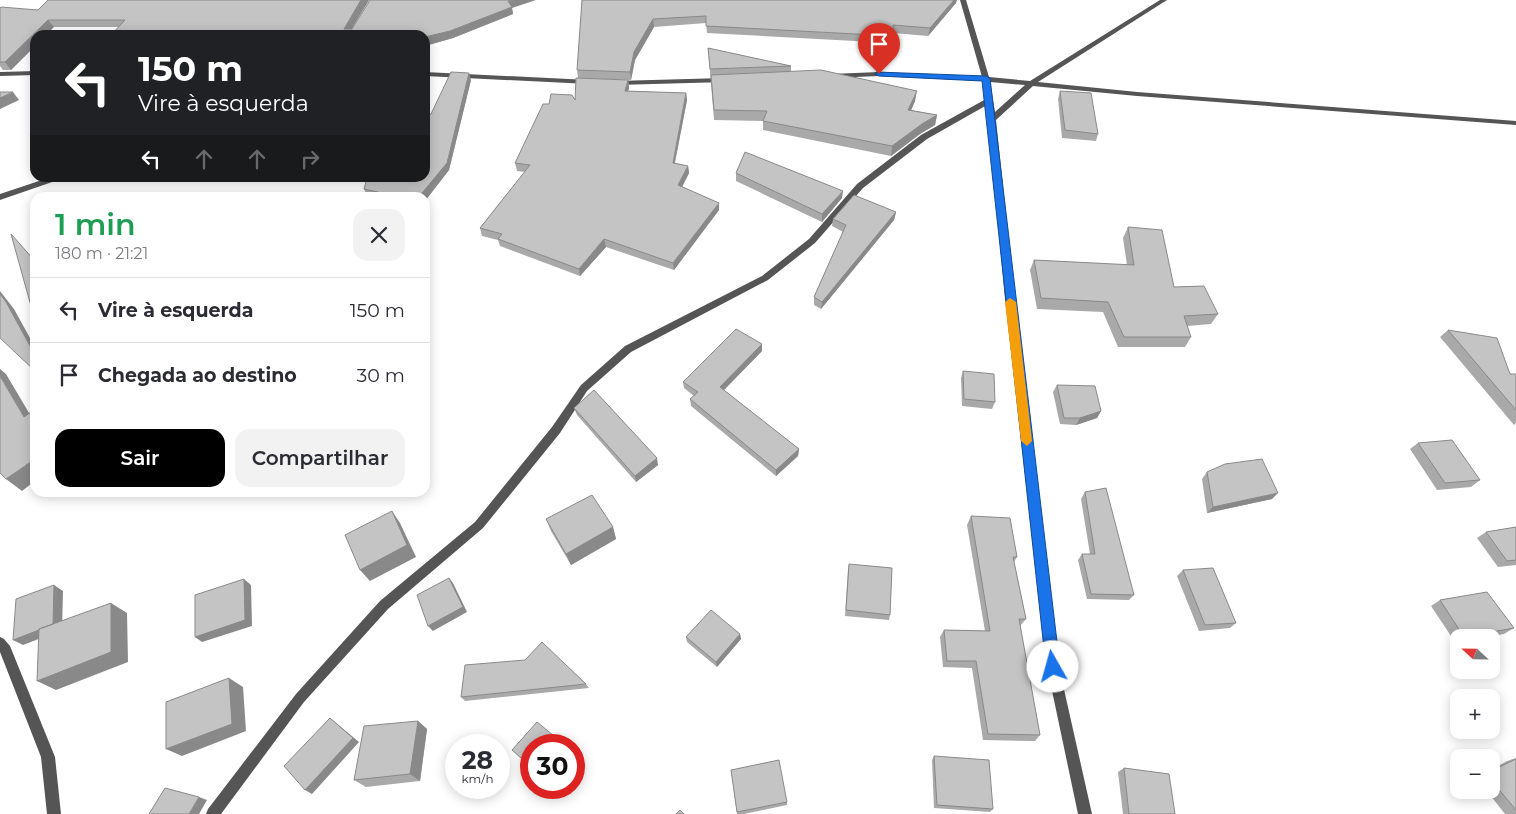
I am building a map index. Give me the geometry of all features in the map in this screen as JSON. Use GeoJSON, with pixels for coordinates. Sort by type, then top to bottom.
{"type":"FeatureCollection","features":[{"type":"Feature","properties":{"kind":"street"},"geometry":{"type":"LineString","coordinates":[[963,0],[986,78],[990,100],[1010,299],[1053,667],[1085,814]]}},
{"type":"Feature","properties":{"kind":"street"},"geometry":{"type":"LineString","coordinates":[[992,119],[1033,82],[1164,0]]}},
{"type":"Feature","properties":{"kind":"street"},"geometry":{"type":"LineString","coordinates":[[0,74],[30,73]]}},
{"type":"Feature","properties":{"kind":"street"},"geometry":{"type":"LineString","coordinates":[[430,74],[594,82]]}},
{"type":"Feature","properties":{"kind":"street"},"geometry":{"type":"LineString","coordinates":[[820,76],[879,74],[986,78],[1137,94],[1516,123]]}},
{"type":"Feature","properties":{"kind":"street"},"geometry":{"type":"LineString","coordinates":[[604,83],[732,79]]}},
{"type":"Feature","properties":{"kind":"street"},"geometry":{"type":"LineString","coordinates":[[213,814],[300,698],[384,605],[479,525],[556,430],[584,388],[628,349],[765,278],[812,242],[860,186],[924,137],[990,100]]}},
{"type":"Feature","properties":{"kind":"street"},"geometry":{"type":"LineString","coordinates":[[0,197],[43,182]]}},
{"type":"Feature","properties":{"kind":"street"},"geometry":{"type":"LineString","coordinates":[[0,643],[6,650],[48,757],[54,814]]}},
{"type":"Feature","properties":{"kind":"building"},"geometry":{"type":"Polygon","coordinates":[[[48,0],[361,0],[344,29],[352,29],[370,0],[512,0],[508,1],[512,7],[450,31],[430,36],[430,30],[116,30],[125,20],[48,20],[38,30],[30,30],[30,38],[5,62],[0,62],[0,8],[38,10],[48,0]]]}},
{"type":"Feature","properties":{"kind":"building"},"geometry":{"type":"Polygon","coordinates":[[[582,0],[954,0],[930,28],[893,25],[893,36],[706,26],[706,16],[653,19],[634,52],[630,72],[577,70],[582,0]]]}},
{"type":"Feature","properties":{"kind":"building"},"geometry":{"type":"Polygon","coordinates":[[[708,48],[791,66],[710,69],[708,48]]]}},
{"type":"Feature","properties":{"kind":"building"},"geometry":{"type":"Polygon","coordinates":[[[821,70],[917,91],[908,110],[937,115],[892,146],[763,121],[767,111],[714,110],[711,75],[821,70]]]}},
{"type":"Feature","properties":{"kind":"building"},"geometry":{"type":"Polygon","coordinates":[[[451,72],[469,73],[447,163],[423,192],[377,192],[364,189],[366,182],[430,182],[431,114],[451,72]]]}},
{"type":"Feature","properties":{"kind":"building"},"geometry":{"type":"Polygon","coordinates":[[[576,78],[628,80],[625,91],[686,93],[673,163],[688,166],[678,185],[719,203],[673,263],[604,239],[579,269],[498,239],[502,234],[480,228],[530,165],[515,163],[543,104],[549,104],[551,94],[572,95],[575,100],[576,78]]]}},
{"type":"Feature","properties":{"kind":"building"},"geometry":{"type":"Polygon","coordinates":[[[1060,91],[1091,93],[1098,134],[1065,130],[1060,91]]]}},
{"type":"Feature","properties":{"kind":"building"},"geometry":{"type":"Polygon","coordinates":[[[0,92],[13,92],[0,98],[0,92]]]}},
{"type":"Feature","properties":{"kind":"building"},"geometry":{"type":"Polygon","coordinates":[[[745,152],[843,191],[822,214],[736,173],[745,152]]]}},
{"type":"Feature","properties":{"kind":"building"},"geometry":{"type":"Polygon","coordinates":[[[854,195],[896,212],[822,302],[814,297],[846,225],[833,219],[854,195]]]}},
{"type":"Feature","properties":{"kind":"building"},"geometry":{"type":"Polygon","coordinates":[[[1128,227],[1162,230],[1174,287],[1204,286],[1218,314],[1184,316],[1191,337],[1124,337],[1108,302],[1041,298],[1034,260],[1134,265],[1128,227]]]}},
{"type":"Feature","properties":{"kind":"building"},"geometry":{"type":"Polygon","coordinates":[[[11,234],[30,255],[30,302],[11,234]]]}},
{"type":"Feature","properties":{"kind":"building"},"geometry":{"type":"Polygon","coordinates":[[[0,294],[30,346],[30,366],[0,338],[0,294]]]}},
{"type":"Feature","properties":{"kind":"building"},"geometry":{"type":"Polygon","coordinates":[[[736,329],[762,344],[720,387],[799,449],[776,470],[690,399],[698,392],[683,382],[736,329]]]}},
{"type":"Feature","properties":{"kind":"building"},"geometry":{"type":"Polygon","coordinates":[[[1448,330],[1497,338],[1510,374],[1516,374],[1516,410],[1448,330]]]}},
{"type":"Feature","properties":{"kind":"building"},"geometry":{"type":"Polygon","coordinates":[[[963,371],[994,374],[995,402],[964,399],[963,371]]]}},
{"type":"Feature","properties":{"kind":"building"},"geometry":{"type":"Polygon","coordinates":[[[0,376],[24,417],[30,413],[30,462],[6,479],[0,473],[0,376]]]}},
{"type":"Feature","properties":{"kind":"building"},"geometry":{"type":"Polygon","coordinates":[[[1057,385],[1095,386],[1101,411],[1080,418],[1064,418],[1057,385]]]}},
{"type":"Feature","properties":{"kind":"building"},"geometry":{"type":"Polygon","coordinates":[[[594,390],[657,458],[635,476],[574,408],[594,390]]]}},
{"type":"Feature","properties":{"kind":"building"},"geometry":{"type":"Polygon","coordinates":[[[1452,440],[1480,480],[1445,483],[1418,443],[1452,440]]]}},
{"type":"Feature","properties":{"kind":"building"},"geometry":{"type":"Polygon","coordinates":[[[1262,459],[1278,493],[1213,507],[1207,472],[1225,464],[1262,459]]]}},
{"type":"Feature","properties":{"kind":"building"},"geometry":{"type":"Polygon","coordinates":[[[1106,488],[1134,595],[1091,594],[1082,554],[1095,554],[1085,492],[1106,488]]]}},
{"type":"Feature","properties":{"kind":"building"},"geometry":{"type":"Polygon","coordinates":[[[592,495],[613,527],[566,554],[546,519],[592,495]]]}},
{"type":"Feature","properties":{"kind":"building"},"geometry":{"type":"Polygon","coordinates":[[[392,511],[407,545],[360,570],[345,535],[392,511]]]}},
{"type":"Feature","properties":{"kind":"building"},"geometry":{"type":"Polygon","coordinates":[[[971,516],[1010,518],[1017,557],[1013,557],[1026,619],[1019,619],[1040,735],[988,734],[976,661],[947,661],[944,630],[990,631],[971,516]]]}},
{"type":"Feature","properties":{"kind":"building"},"geometry":{"type":"Polygon","coordinates":[[[1516,527],[1516,560],[1507,561],[1486,532],[1516,527]]]}},
{"type":"Feature","properties":{"kind":"building"},"geometry":{"type":"Polygon","coordinates":[[[849,564],[892,568],[890,615],[846,610],[849,564]]]}},
{"type":"Feature","properties":{"kind":"building"},"geometry":{"type":"Polygon","coordinates":[[[1213,568],[1236,623],[1205,625],[1183,570],[1213,568]]]}},
{"type":"Feature","properties":{"kind":"building"},"geometry":{"type":"Polygon","coordinates":[[[449,578],[463,607],[428,626],[417,595],[449,578]]]}},
{"type":"Feature","properties":{"kind":"building"},"geometry":{"type":"Polygon","coordinates":[[[244,579],[245,620],[195,637],[195,595],[244,579]]]}},
{"type":"Feature","properties":{"kind":"building"},"geometry":{"type":"Polygon","coordinates":[[[54,585],[53,624],[13,640],[16,599],[54,585]]]}},
{"type":"Feature","properties":{"kind":"building"},"geometry":{"type":"Polygon","coordinates":[[[1487,592],[1514,628],[1500,631],[1500,629],[1459,629],[1440,600],[1487,592]]]}},
{"type":"Feature","properties":{"kind":"building"},"geometry":{"type":"Polygon","coordinates":[[[111,603],[111,652],[37,681],[39,629],[111,603]]]}},
{"type":"Feature","properties":{"kind":"building"},"geometry":{"type":"Polygon","coordinates":[[[711,610],[740,634],[716,662],[686,637],[711,610]]]}},
{"type":"Feature","properties":{"kind":"building"},"geometry":{"type":"Polygon","coordinates":[[[542,642],[586,684],[461,697],[465,665],[525,660],[542,642]]]}},
{"type":"Feature","properties":{"kind":"building"},"geometry":{"type":"Polygon","coordinates":[[[229,678],[232,724],[166,749],[166,702],[229,678]]]}},
{"type":"Feature","properties":{"kind":"building"},"geometry":{"type":"Polygon","coordinates":[[[330,718],[353,738],[305,790],[284,766],[330,718]]]}},
{"type":"Feature","properties":{"kind":"building"},"geometry":{"type":"Polygon","coordinates":[[[418,721],[410,774],[354,780],[364,726],[418,721]]]}},
{"type":"Feature","properties":{"kind":"building"},"geometry":{"type":"Polygon","coordinates":[[[537,722],[552,734],[526,734],[537,722]]]}},
{"type":"Feature","properties":{"kind":"building"},"geometry":{"type":"Polygon","coordinates":[[[520,741],[520,757],[512,750],[520,741]]]}},
{"type":"Feature","properties":{"kind":"building"},"geometry":{"type":"Polygon","coordinates":[[[934,756],[989,760],[993,809],[937,805],[934,756]]]}},
{"type":"Feature","properties":{"kind":"building"},"geometry":{"type":"Polygon","coordinates":[[[1516,759],[1516,810],[1500,791],[1500,767],[1516,759]]]}},
{"type":"Feature","properties":{"kind":"building"},"geometry":{"type":"Polygon","coordinates":[[[779,760],[787,802],[737,812],[731,770],[779,760]]]}},
{"type":"Feature","properties":{"kind":"building"},"geometry":{"type":"Polygon","coordinates":[[[1124,768],[1169,774],[1175,814],[1129,814],[1124,768]]]}},
{"type":"Feature","properties":{"kind":"building"},"geometry":{"type":"Polygon","coordinates":[[[165,788],[199,797],[189,814],[149,814],[165,788]]]}},
{"type":"Feature","properties":{"kind":"building"},"geometry":{"type":"Polygon","coordinates":[[[680,810],[684,814],[676,814],[680,810]]]}},
{"type":"Feature","properties":{"kind":"slow traffic"},"geometry":{"type":"LineString","coordinates":[[1010,302],[1027,441]]}},
{"type":"Feature","properties":{"kind":"route"},"geometry":{"type":"LineString","coordinates":[[879,74],[986,78],[1053,667]]}}]}
